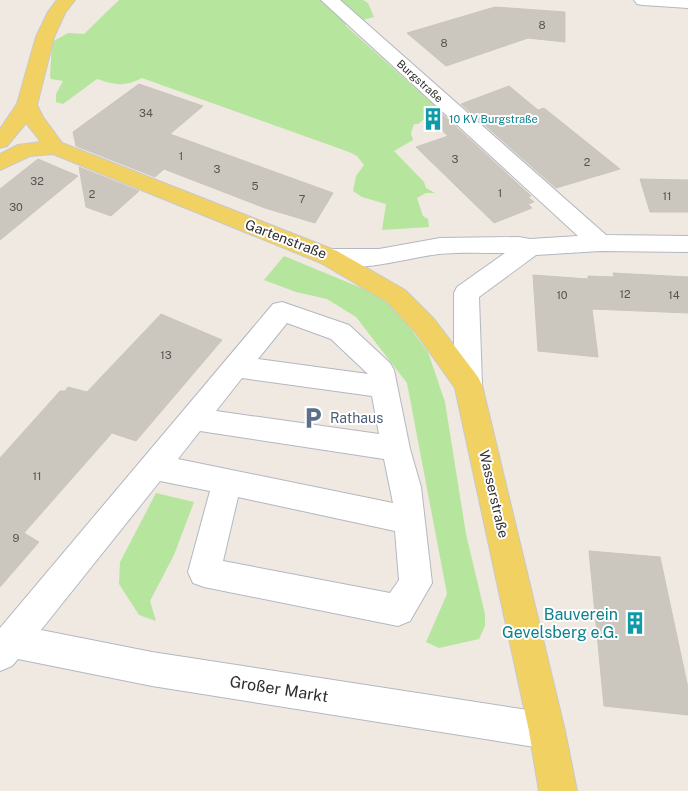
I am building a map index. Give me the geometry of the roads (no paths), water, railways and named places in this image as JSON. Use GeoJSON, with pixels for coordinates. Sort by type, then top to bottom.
{"type":"FeatureCollection","features":[{"type":"Feature","properties":{"kind":"main road"},"geometry":{"type":"LineString","coordinates":[[0,142],[27,105],[42,41],[50,20],[66,0]]}},
{"type":"Feature","properties":{"kind":"main road"},"geometry":{"type":"LineString","coordinates":[[27,105],[33,118],[55,147]]}},
{"type":"Feature","properties":{"kind":"main road","name":"Gartenstraße"},"geometry":{"type":"LineString","coordinates":[[0,163],[25,150],[55,147],[330,257]]}},
{"type":"Feature","properties":{"kind":"main road","name":"Wasserstraße"},"geometry":{"type":"LineString","coordinates":[[330,257],[396,296],[425,326],[468,385],[548,731],[558,791]]}},
{"type":"Feature","properties":{"kind":"street","name":"Burgstraße"},"geometry":{"type":"LineString","coordinates":[[330,0],[600,243]]}},
{"type":"Feature","properties":{"kind":"street"},"geometry":{"type":"LineString","coordinates":[[643,0],[688,4]]}},
{"type":"Feature","properties":{"kind":"street","name":"Gartenstraße"},"geometry":{"type":"LineString","coordinates":[[330,257],[379,257],[440,246],[519,245],[530,247],[600,243],[688,244]]}},
{"type":"Feature","properties":{"kind":"street"},"geometry":{"type":"LineString","coordinates":[[468,385],[466,293],[530,247]]}},
{"type":"Feature","properties":{"kind":"street","name":"Großer Markt"},"geometry":{"type":"LineString","coordinates":[[6,648],[282,311],[340,332],[381,370],[384,386]]}},
{"type":"Feature","properties":{"kind":"street"},"geometry":{"type":"LineString","coordinates":[[227,483],[204,572],[398,610],[416,583],[406,487],[396,449],[384,386],[237,367]]}},
{"type":"Feature","properties":{"kind":"street"},"geometry":{"type":"LineString","coordinates":[[194,419],[396,449]]}},
{"type":"Feature","properties":{"kind":"street"},"geometry":{"type":"LineString","coordinates":[[154,467],[410,520]]}},
{"type":"Feature","properties":{"kind":"street","name":"Großer Markt"},"geometry":{"type":"LineString","coordinates":[[6,648],[548,731]]}},
{"type":"Feature","properties":{"kind":"place","name":"10 KV Burgstraße"},"geometry":{"type":"Point","coordinates":[433,119]}},
{"type":"Feature","properties":{"kind":"place","name":"Rathaus"},"geometry":{"type":"Point","coordinates":[313,418]}},
{"type":"Feature","properties":{"kind":"place","name":"Bauverein Gevelsberg e.G."},"geometry":{"type":"Point","coordinates":[635,623]}}]}
